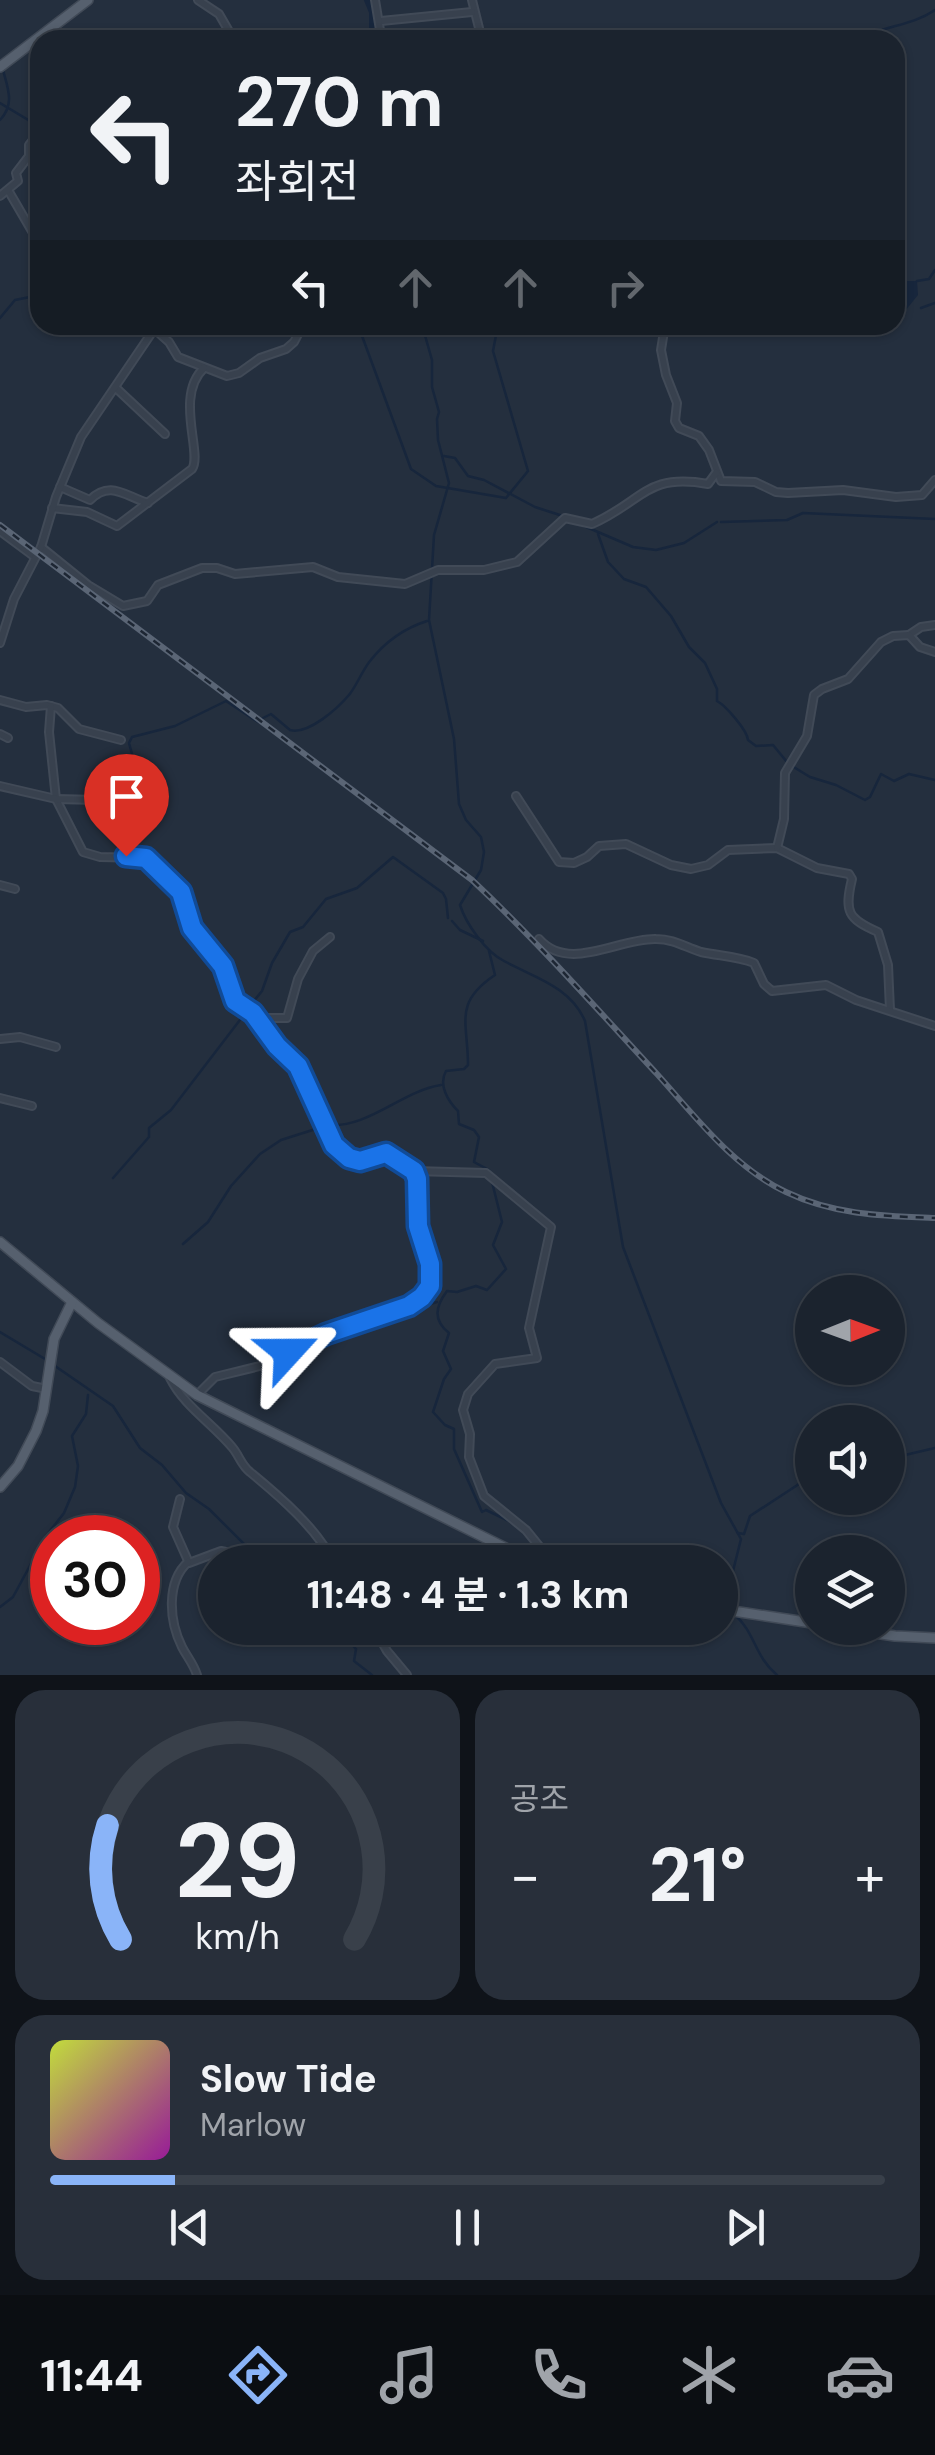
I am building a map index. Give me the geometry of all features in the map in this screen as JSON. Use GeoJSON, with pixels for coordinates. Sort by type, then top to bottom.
{"type":"FeatureCollection","features":[{"type":"Feature","properties":{"kind":"main road"},"geometry":{"type":"LineString","coordinates":[[49,30],[88,0]]}},
{"type":"Feature","properties":{"kind":"main road"},"geometry":{"type":"LineString","coordinates":[[0,67],[30,44]]}},
{"type":"Feature","properties":{"kind":"main road"},"geometry":{"type":"LineString","coordinates":[[0,1242],[197,1396],[499,1545]]}},
{"type":"Feature","properties":{"kind":"main road"},"geometry":{"type":"LineString","coordinates":[[0,1487],[32,1441],[43,1411],[54,1339],[72,1302]]}},
{"type":"Feature","properties":{"kind":"main road"},"geometry":{"type":"LineString","coordinates":[[738,1612],[795,1620]]}},
{"type":"Feature","properties":{"kind":"main road"},"geometry":{"type":"LineString","coordinates":[[905,1636],[935,1638]]}},
{"type":"Feature","properties":{"kind":"street"},"geometry":{"type":"LineString","coordinates":[[198,0],[219,14],[228,30]]}},
{"type":"Feature","properties":{"kind":"street"},"geometry":{"type":"LineString","coordinates":[[375,0],[381,21],[378,30]]}},
{"type":"Feature","properties":{"kind":"street"},"geometry":{"type":"LineString","coordinates":[[472,0],[478,30]]}},
{"type":"Feature","properties":{"kind":"street"},"geometry":{"type":"LineString","coordinates":[[381,21],[472,12]]}},
{"type":"Feature","properties":{"kind":"street"},"geometry":{"type":"LineString","coordinates":[[0,196],[18,181],[16,173],[29,156],[30,144]]}},
{"type":"Feature","properties":{"kind":"street"},"geometry":{"type":"LineString","coordinates":[[8,190],[30,228]]}},
{"type":"Feature","properties":{"kind":"street"},"geometry":{"type":"LineString","coordinates":[[0,643],[18,588],[41,547],[81,437],[148,335]]}},
{"type":"Feature","properties":{"kind":"street"},"geometry":{"type":"LineString","coordinates":[[161,335],[178,357],[227,376],[290,346],[297,335]]}},
{"type":"Feature","properties":{"kind":"street"},"geometry":{"type":"LineString","coordinates":[[663,335],[661,350],[666,375],[677,403],[675,421],[679,428],[699,436],[716,474],[725,483],[755,482],[776,492],[843,490],[896,497],[925,494],[935,480]]}},
{"type":"Feature","properties":{"kind":"street"},"geometry":{"type":"LineString","coordinates":[[52,508],[87,512],[115,526],[196,463],[188,411],[196,376],[204,368]]}},
{"type":"Feature","properties":{"kind":"street"},"geometry":{"type":"LineString","coordinates":[[116,388],[165,434]]}},
{"type":"Feature","properties":{"kind":"street"},"geometry":{"type":"LineString","coordinates":[[41,547],[88,585],[124,606],[147,601],[158,585],[202,568],[234,574],[314,567],[338,577],[408,584],[438,570],[484,570],[517,562],[565,518],[592,524],[624,508],[654,484],[682,480],[708,484],[716,474]]}},
{"type":"Feature","properties":{"kind":"street"},"geometry":{"type":"LineString","coordinates":[[60,488],[90,500],[99,491],[109,489],[149,503]]}},
{"type":"Feature","properties":{"kind":"street"},"geometry":{"type":"LineString","coordinates":[[0,532],[35,557]]}},
{"type":"Feature","properties":{"kind":"street"},"geometry":{"type":"LineString","coordinates":[[777,848],[784,819],[785,772],[807,736],[814,695],[848,679],[881,642],[935,625]]}},
{"type":"Feature","properties":{"kind":"street"},"geometry":{"type":"LineString","coordinates":[[909,634],[920,647],[935,652]]}},
{"type":"Feature","properties":{"kind":"street"},"geometry":{"type":"LineString","coordinates":[[0,700],[26,707],[52,706],[66,712],[80,729],[120,740]]}},
{"type":"Feature","properties":{"kind":"street"},"geometry":{"type":"LineString","coordinates":[[52,706],[49,732],[56,798],[85,854],[146,858],[179,889],[192,928],[223,966],[233,998],[253,1013],[277,1046],[298,1066],[341,1153],[360,1161],[386,1153],[414,1171],[486,1173],[551,1227],[529,1328],[536,1358],[494,1364],[468,1394],[463,1410],[470,1434],[469,1457],[484,1496],[538,1545]]}},
{"type":"Feature","properties":{"kind":"street"},"geometry":{"type":"LineString","coordinates":[[0,734],[8,738]]}},
{"type":"Feature","properties":{"kind":"street"},"geometry":{"type":"LineString","coordinates":[[0,786],[56,798],[98,800]]}},
{"type":"Feature","properties":{"kind":"street"},"geometry":{"type":"LineString","coordinates":[[516,796],[558,862],[583,860],[599,846],[626,844],[671,865],[696,869],[728,850],[777,848],[817,868],[851,876],[850,912],[856,922],[878,932],[886,951],[890,1010]]}},
{"type":"Feature","properties":{"kind":"street"},"geometry":{"type":"LineString","coordinates":[[0,885],[14,889]]}},
{"type":"Feature","properties":{"kind":"street"},"geometry":{"type":"LineString","coordinates":[[253,1013],[274,1020],[289,1016],[298,979],[313,951],[330,936]]}},
{"type":"Feature","properties":{"kind":"street"},"geometry":{"type":"LineString","coordinates":[[539,939],[556,953],[587,953],[641,940],[675,941],[754,963],[772,991],[826,985],[856,1000],[935,1026]]}},
{"type":"Feature","properties":{"kind":"street"},"geometry":{"type":"LineString","coordinates":[[0,1039],[20,1036],[56,1047]]}},
{"type":"Feature","properties":{"kind":"street"},"geometry":{"type":"LineString","coordinates":[[0,1098],[32,1106]]}},
{"type":"Feature","properties":{"kind":"street"},"geometry":{"type":"LineString","coordinates":[[197,1396],[214,1377],[260,1366],[326,1334],[409,1306],[426,1294],[430,1269],[419,1231],[419,1190],[414,1171]]}},
{"type":"Feature","properties":{"kind":"street"},"geometry":{"type":"LineString","coordinates":[[0,1362],[32,1386],[47,1388]]}},
{"type":"Feature","properties":{"kind":"street"},"geometry":{"type":"LineString","coordinates":[[169,1377],[180,1394],[234,1450],[245,1468],[282,1498],[323,1545]]}},
{"type":"Feature","properties":{"kind":"street"},"geometry":{"type":"LineString","coordinates":[[180,1498],[172,1523],[188,1562]]}},
{"type":"Feature","properties":{"kind":"street"},"geometry":{"type":"LineString","coordinates":[[188,1562],[198,1562]]}},
{"type":"Feature","properties":{"kind":"street"},"geometry":{"type":"LineString","coordinates":[[188,1562],[176,1577],[172,1594],[181,1645],[197,1675]]}},
{"type":"Feature","properties":{"kind":"street"},"geometry":{"type":"LineString","coordinates":[[383,1645],[408,1675]]}},
{"type":"Feature","properties":{"kind":"water"},"geometry":{"type":"Polygon","coordinates":[[[905,281],[917,281],[918,295],[905,311],[905,281]]]}},
{"type":"Feature","properties":{"kind":"waterway"},"geometry":{"type":"LineString","coordinates":[[367,0],[372,30]]}},
{"type":"Feature","properties":{"kind":"waterway"},"geometry":{"type":"LineString","coordinates":[[881,30],[935,10]]}},
{"type":"Feature","properties":{"kind":"waterway"},"geometry":{"type":"LineString","coordinates":[[0,120],[9,102],[3,70]]}},
{"type":"Feature","properties":{"kind":"waterway"},"geometry":{"type":"LineString","coordinates":[[0,103],[30,121]]}},
{"type":"Feature","properties":{"kind":"waterway"},"geometry":{"type":"LineString","coordinates":[[917,281],[929,279],[935,270]]}},
{"type":"Feature","properties":{"kind":"waterway"},"geometry":{"type":"LineString","coordinates":[[0,318],[15,300],[30,297]]}},
{"type":"Feature","properties":{"kind":"waterway"},"geometry":{"type":"LineString","coordinates":[[921,308],[935,303]]}},
{"type":"Feature","properties":{"kind":"waterway"},"geometry":{"type":"LineString","coordinates":[[362,335],[411,469],[436,486],[506,498],[528,471],[493,351],[496,335]]}},
{"type":"Feature","properties":{"kind":"waterway"},"geometry":{"type":"LineString","coordinates":[[425,335],[439,412],[438,440],[449,483],[434,535],[429,620],[454,739],[459,804],[466,820],[481,837],[484,852],[481,870],[460,905],[472,929],[490,951],[560,991],[585,1021],[623,1247],[721,1503],[741,1539],[738,1551]]}},
{"type":"Feature","properties":{"kind":"waterway"},"geometry":{"type":"LineString","coordinates":[[444,456],[455,458],[468,476],[566,517]]}},
{"type":"Feature","properties":{"kind":"waterway"},"geometry":{"type":"LineString","coordinates":[[721,522],[787,520],[803,513],[935,519]]}},
{"type":"Feature","properties":{"kind":"waterway"},"geometry":{"type":"LineString","coordinates":[[577,523],[633,547],[656,550],[684,543],[717,522]]}},
{"type":"Feature","properties":{"kind":"waterway"},"geometry":{"type":"LineString","coordinates":[[598,534],[608,562],[624,579],[646,587],[671,616],[689,647],[705,663],[717,689],[717,701],[736,719],[748,740],[756,746],[773,745],[787,762]]}},
{"type":"Feature","properties":{"kind":"waterway"},"geometry":{"type":"LineString","coordinates":[[263,718],[271,714],[297,731],[313,725],[349,695],[382,648],[427,621]]}},
{"type":"Feature","properties":{"kind":"waterway"},"geometry":{"type":"LineString","coordinates":[[132,754],[132,737],[175,726],[226,701],[258,722]]}},
{"type":"Feature","properties":{"kind":"waterway"},"geometry":{"type":"LineString","coordinates":[[792,766],[865,800],[881,774],[894,781],[909,774],[935,780]]}},
{"type":"Feature","properties":{"kind":"waterway"},"geometry":{"type":"LineString","coordinates":[[249,1007],[262,991],[290,932],[303,927],[326,899],[357,888],[393,857],[443,893],[448,918]]}},
{"type":"Feature","properties":{"kind":"waterway"},"geometry":{"type":"LineString","coordinates":[[452,921],[460,930],[483,941]]}},
{"type":"Feature","properties":{"kind":"waterway"},"geometry":{"type":"LineString","coordinates":[[489,951],[495,975],[473,995],[466,1014],[468,1065],[446,1071],[443,1082],[458,1111],[459,1124],[474,1130],[479,1137],[474,1162],[489,1170],[502,1222],[493,1245],[506,1269],[487,1290],[476,1286],[447,1291],[440,1302],[438,1318],[449,1333],[443,1351],[451,1369],[433,1412],[454,1429],[454,1449],[482,1512],[486,1510],[515,1524]]}},
{"type":"Feature","properties":{"kind":"waterway"},"geometry":{"type":"LineString","coordinates":[[113,1178],[149,1137],[149,1128],[171,1110],[246,1012]]}},
{"type":"Feature","properties":{"kind":"waterway"},"geometry":{"type":"LineString","coordinates":[[328,1125],[357,1121],[441,1085]]}},
{"type":"Feature","properties":{"kind":"waterway"},"geometry":{"type":"LineString","coordinates":[[183,1244],[208,1222],[231,1186],[260,1154],[281,1140],[322,1127]]}},
{"type":"Feature","properties":{"kind":"waterway"},"geometry":{"type":"LineString","coordinates":[[292,1354],[347,1331],[375,1328],[384,1320],[391,1322],[437,1302]]}},
{"type":"Feature","properties":{"kind":"waterway"},"geometry":{"type":"LineString","coordinates":[[0,1332],[45,1359]]}},
{"type":"Feature","properties":{"kind":"waterway"},"geometry":{"type":"LineString","coordinates":[[55,1366],[113,1406],[140,1448],[245,1545]]}},
{"type":"Feature","properties":{"kind":"waterway"},"geometry":{"type":"LineString","coordinates":[[0,1607],[13,1597],[46,1536],[64,1513],[75,1487],[78,1466],[72,1436],[86,1414],[88,1395]]}},
{"type":"Feature","properties":{"kind":"waterway"},"geometry":{"type":"LineString","coordinates":[[905,1455],[935,1448]]}},
{"type":"Feature","properties":{"kind":"waterway"},"geometry":{"type":"LineString","coordinates":[[738,1533],[744,1534],[750,1516],[795,1487]]}},
{"type":"Feature","properties":{"kind":"waterway"},"geometry":{"type":"LineString","coordinates":[[738,1619],[777,1675]]}},
{"type":"Feature","properties":{"kind":"waterway"},"geometry":{"type":"LineString","coordinates":[[352,1645],[356,1649],[354,1661],[372,1675]]}},
{"type":"Feature","properties":{"kind":"railway"},"geometry":{"type":"LineString","coordinates":[[0,525],[472,880],[566,975],[716,1139],[749,1169],[786,1192],[822,1205],[878,1215],[935,1218]]}},
{"type":"Feature","properties":{"kind":"route"},"geometry":{"type":"LineString","coordinates":[[126,856],[146,858],[181,892],[192,928],[223,966],[235,1001],[253,1013],[266,1034],[298,1066],[341,1153],[360,1161],[386,1153],[414,1171],[417,1179],[418,1226],[430,1269],[426,1294],[409,1306],[326,1334],[288,1352]]}}]}
